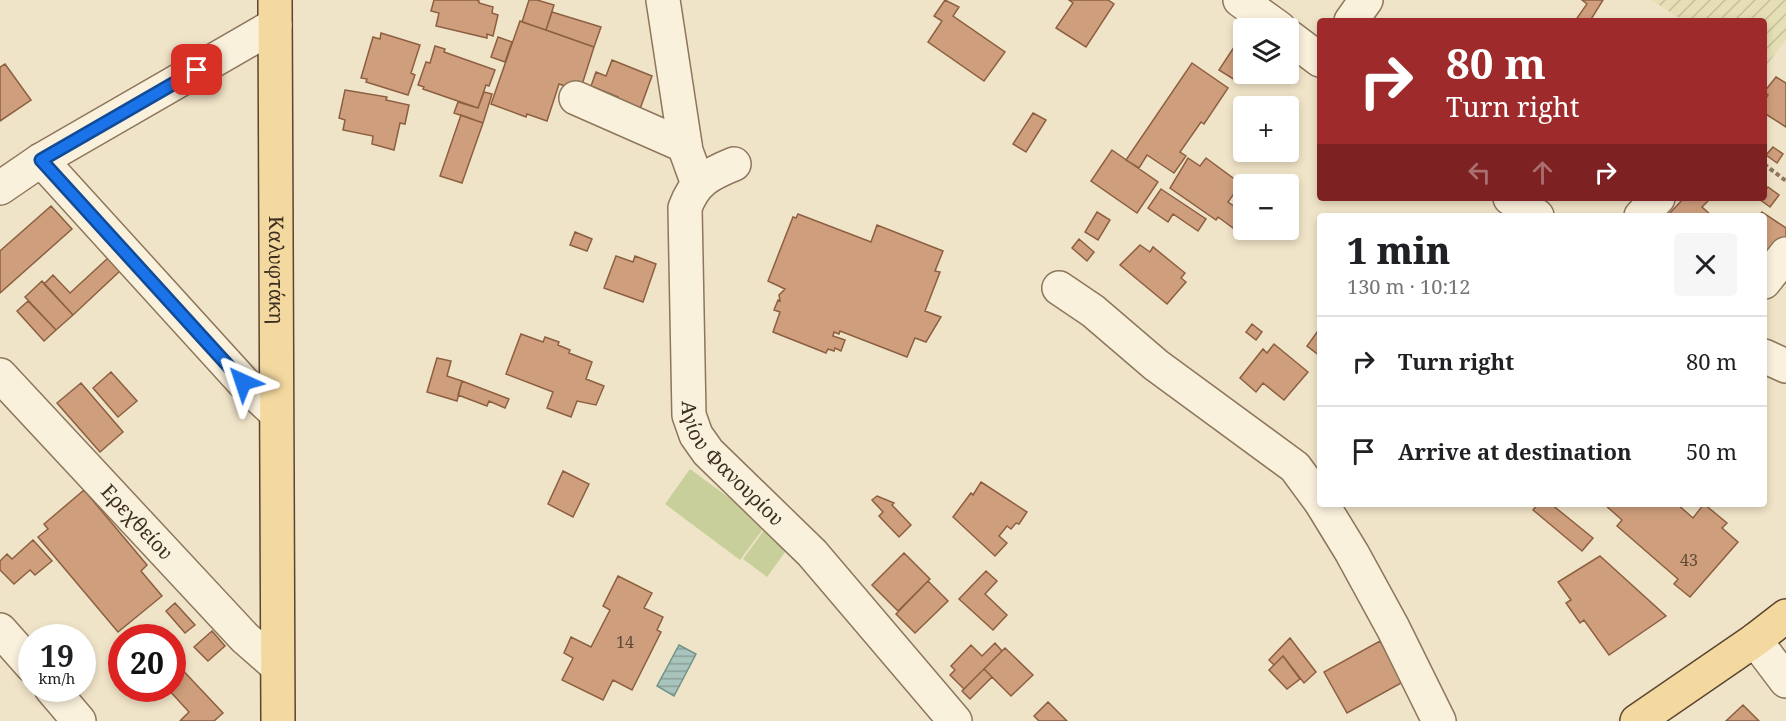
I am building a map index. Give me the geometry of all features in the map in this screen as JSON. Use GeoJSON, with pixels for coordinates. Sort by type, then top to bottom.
{"type":"FeatureCollection","features":[{"type":"Feature","properties":{"kind":"main road","name":"Καλυφτάκη"},"geometry":{"type":"LineString","coordinates":[[275,12],[278,721]]}},
{"type":"Feature","properties":{"kind":"main road"},"geometry":{"type":"LineString","coordinates":[[1637,721],[1786,616]]}},
{"type":"Feature","properties":{"kind":"street"},"geometry":{"type":"LineString","coordinates":[[663,0],[685,146],[698,184],[716,171],[734,164]]}},
{"type":"Feature","properties":{"kind":"street"},"geometry":{"type":"LineString","coordinates":[[1240,0],[1265,18]]}},
{"type":"Feature","properties":{"kind":"street"},"geometry":{"type":"LineString","coordinates":[[1353,18],[1366,0]]}},
{"type":"Feature","properties":{"kind":"street"},"geometry":{"type":"LineString","coordinates":[[0,188],[275,12]]}},
{"type":"Feature","properties":{"kind":"street"},"geometry":{"type":"LineString","coordinates":[[1299,44],[1317,58]]}},
{"type":"Feature","properties":{"kind":"street"},"geometry":{"type":"LineString","coordinates":[[576,98],[685,146]]}},
{"type":"Feature","properties":{"kind":"street"},"geometry":{"type":"LineString","coordinates":[[41,160],[243,382],[276,413]]}},
{"type":"Feature","properties":{"kind":"street","name":"Αγίου Φανουρίου"},"geometry":{"type":"LineString","coordinates":[[698,184],[690,194],[685,208],[689,415],[696,435],[708,452],[812,553],[954,721]]}},
{"type":"Feature","properties":{"kind":"street"},"geometry":{"type":"LineString","coordinates":[[1514,201],[1532,213]]}},
{"type":"Feature","properties":{"kind":"street"},"geometry":{"type":"LineString","coordinates":[[1644,213],[1655,201]]}},
{"type":"Feature","properties":{"kind":"street"},"geometry":{"type":"LineString","coordinates":[[1767,278],[1786,254]]}},
{"type":"Feature","properties":{"kind":"street"},"geometry":{"type":"LineString","coordinates":[[1059,288],[1093,311],[1156,365],[1294,467],[1317,498]]}},
{"type":"Feature","properties":{"kind":"street"},"geometry":{"type":"LineString","coordinates":[[1767,357],[1786,366]]}},
{"type":"Feature","properties":{"kind":"street","name":"Ερεχθείου"},"geometry":{"type":"LineString","coordinates":[[0,375],[245,638],[277,666]]}},
{"type":"Feature","properties":{"kind":"street"},"geometry":{"type":"LineString","coordinates":[[1323,507],[1394,627],[1439,721]]}},
{"type":"Feature","properties":{"kind":"street"},"geometry":{"type":"LineString","coordinates":[[0,630],[18,650]]}},
{"type":"Feature","properties":{"kind":"street"},"geometry":{"type":"LineString","coordinates":[[1755,640],[1783,674]]}},
{"type":"Feature","properties":{"kind":"street"},"geometry":{"type":"LineString","coordinates":[[63,702],[79,721]]}},
{"type":"Feature","properties":{"kind":"path"},"geometry":{"type":"LineString","coordinates":[[1767,166],[1786,181]]}},
{"type":"Feature","properties":{"kind":"shaded area"},"geometry":{"type":"Polygon","coordinates":[[[1651,0],[1786,0],[1786,40],[1767,64],[1767,18],[1679,18],[1651,0]]]}},
{"type":"Feature","properties":{"kind":"green space"},"geometry":{"type":"Polygon","coordinates":[[[690,469],[766,525],[740,560],[665,504],[690,469]]]}},
{"type":"Feature","properties":{"kind":"green space"},"geometry":{"type":"Polygon","coordinates":[[[767,526],[791,544],[767,577],[743,559],[767,526]]]}},
{"type":"Feature","properties":{"kind":"water"},"geometry":{"type":"Polygon","coordinates":[[[679,645],[696,654],[674,696],[657,686],[679,645]]]}},
{"type":"Feature","properties":{"kind":"building"},"geometry":{"type":"Polygon","coordinates":[[[434,0],[476,0],[493,7],[492,13],[498,15],[493,36],[487,34],[487,38],[436,26],[439,13],[431,11],[434,0]]]}},
{"type":"Feature","properties":{"kind":"building"},"geometry":{"type":"Polygon","coordinates":[[[529,0],[554,5],[546,30],[522,22],[529,0]]]}},
{"type":"Feature","properties":{"kind":"building"},"geometry":{"type":"Polygon","coordinates":[[[945,0],[959,7],[953,16],[1005,52],[984,81],[928,42],[942,21],[934,16],[945,0]]]}},
{"type":"Feature","properties":{"kind":"building"},"geometry":{"type":"Polygon","coordinates":[[[1069,0],[1108,0],[1114,4],[1086,47],[1056,28],[1073,3],[1069,0]]]}},
{"type":"Feature","properties":{"kind":"building"},"geometry":{"type":"Polygon","coordinates":[[[1582,0],[1603,0],[1592,18],[1577,18],[1587,4],[1582,0]]]}},
{"type":"Feature","properties":{"kind":"building"},"geometry":{"type":"Polygon","coordinates":[[[552,12],[601,27],[594,47],[546,30],[552,12]]]}},
{"type":"Feature","properties":{"kind":"building"},"geometry":{"type":"Polygon","coordinates":[[[520,21],[594,47],[580,91],[559,84],[547,121],[527,114],[526,117],[491,104],[520,21]]]}},
{"type":"Feature","properties":{"kind":"building"},"geometry":{"type":"Polygon","coordinates":[[[381,33],[420,45],[411,73],[415,75],[408,95],[366,82],[367,79],[361,78],[373,37],[380,39],[381,33]]]}},
{"type":"Feature","properties":{"kind":"building"},"geometry":{"type":"Polygon","coordinates":[[[498,37],[512,42],[505,62],[491,57],[498,37]]]}},
{"type":"Feature","properties":{"kind":"building"},"geometry":{"type":"Polygon","coordinates":[[[435,46],[445,49],[444,52],[495,70],[489,86],[486,85],[478,108],[423,89],[424,87],[418,85],[426,62],[430,63],[435,46]]]}},
{"type":"Feature","properties":{"kind":"building"},"geometry":{"type":"Polygon","coordinates":[[[1233,49],[1233,79],[1219,70],[1233,49]]]}},
{"type":"Feature","properties":{"kind":"building"},"geometry":{"type":"Polygon","coordinates":[[[612,60],[652,76],[640,109],[616,101],[618,97],[591,86],[596,72],[606,76],[612,60]]]}},
{"type":"Feature","properties":{"kind":"building"},"geometry":{"type":"Polygon","coordinates":[[[1192,63],[1228,88],[1204,124],[1201,122],[1180,152],[1186,156],[1174,173],[1147,155],[1139,168],[1126,160],[1192,63]]]}},
{"type":"Feature","properties":{"kind":"building"},"geometry":{"type":"Polygon","coordinates":[[[5,64],[31,100],[0,121],[0,67],[5,64]]]}},
{"type":"Feature","properties":{"kind":"building"},"geometry":{"type":"Polygon","coordinates":[[[1776,77],[1786,83],[1786,127],[1767,115],[1767,88],[1776,77]]]}},
{"type":"Feature","properties":{"kind":"building"},"geometry":{"type":"Polygon","coordinates":[[[345,90],[387,97],[386,100],[409,105],[405,124],[400,123],[394,150],[372,144],[373,136],[343,130],[345,120],[339,118],[345,90]]]}},
{"type":"Feature","properties":{"kind":"building"},"geometry":{"type":"Polygon","coordinates":[[[484,92],[492,94],[483,123],[454,113],[458,102],[478,108],[484,92]]]}},
{"type":"Feature","properties":{"kind":"building"},"geometry":{"type":"Polygon","coordinates":[[[1033,113],[1046,120],[1026,152],[1013,144],[1033,113]]]}},
{"type":"Feature","properties":{"kind":"building"},"geometry":{"type":"Polygon","coordinates":[[[461,115],[483,123],[462,183],[440,176],[461,115]]]}},
{"type":"Feature","properties":{"kind":"building"},"geometry":{"type":"Polygon","coordinates":[[[1773,147],[1783,154],[1777,163],[1767,154],[1773,147]]]}},
{"type":"Feature","properties":{"kind":"building"},"geometry":{"type":"Polygon","coordinates":[[[1112,150],[1158,182],[1137,213],[1091,181],[1112,150]]]}},
{"type":"Feature","properties":{"kind":"building"},"geometry":{"type":"Polygon","coordinates":[[[1188,158],[1200,166],[1206,158],[1233,178],[1233,195],[1228,202],[1233,205],[1233,228],[1218,217],[1216,220],[1170,188],[1188,158]]]}},
{"type":"Feature","properties":{"kind":"building"},"geometry":{"type":"Polygon","coordinates":[[[1767,188],[1779,195],[1770,207],[1762,201],[1767,201],[1767,188]]]}},
{"type":"Feature","properties":{"kind":"building"},"geometry":{"type":"Polygon","coordinates":[[[1161,189],[1206,219],[1198,231],[1173,214],[1168,222],[1148,208],[1161,189]]]}},
{"type":"Feature","properties":{"kind":"building"},"geometry":{"type":"Polygon","coordinates":[[[1681,201],[1708,201],[1702,207],[1709,213],[1670,213],[1681,201]]]}},
{"type":"Feature","properties":{"kind":"building"},"geometry":{"type":"Polygon","coordinates":[[[51,206],[72,229],[0,293],[0,251],[51,206]]]}},
{"type":"Feature","properties":{"kind":"building"},"geometry":{"type":"Polygon","coordinates":[[[1097,212],[1110,220],[1098,240],[1085,232],[1097,212]]]}},
{"type":"Feature","properties":{"kind":"building"},"geometry":{"type":"Polygon","coordinates":[[[798,214],[871,242],[877,225],[943,251],[935,271],[940,272],[925,311],[941,317],[926,342],[915,338],[907,357],[840,331],[839,334],[834,332],[833,336],[845,340],[841,351],[835,348],[834,351],[828,349],[826,353],[773,332],[780,312],[774,310],[778,300],[780,301],[779,295],[785,289],[768,281],[793,217],[796,218],[798,214]]]}},
{"type":"Feature","properties":{"kind":"building"},"geometry":{"type":"Polygon","coordinates":[[[1767,215],[1786,228],[1786,237],[1778,250],[1767,255],[1767,215]]]}},
{"type":"Feature","properties":{"kind":"building"},"geometry":{"type":"Polygon","coordinates":[[[575,232],[592,239],[587,251],[570,245],[575,232]]]}},
{"type":"Feature","properties":{"kind":"building"},"geometry":{"type":"Polygon","coordinates":[[[1079,239],[1094,252],[1087,261],[1072,248],[1079,239]]]}},
{"type":"Feature","properties":{"kind":"building"},"geometry":{"type":"Polygon","coordinates":[[[1140,245],[1150,252],[1153,247],[1185,273],[1181,278],[1186,282],[1167,304],[1120,265],[1140,245]]]}},
{"type":"Feature","properties":{"kind":"building"},"geometry":{"type":"Polygon","coordinates":[[[616,256],[633,262],[635,256],[656,264],[643,302],[604,288],[616,256]]]}},
{"type":"Feature","properties":{"kind":"building"},"geometry":{"type":"Polygon","coordinates":[[[108,258],[120,271],[73,315],[44,284],[53,275],[70,293],[108,258]]]}},
{"type":"Feature","properties":{"kind":"building"},"geometry":{"type":"Polygon","coordinates":[[[42,281],[73,315],[56,330],[25,297],[42,281]]]}},
{"type":"Feature","properties":{"kind":"building"},"geometry":{"type":"Polygon","coordinates":[[[28,301],[56,330],[44,341],[17,311],[28,301]]]}},
{"type":"Feature","properties":{"kind":"building"},"geometry":{"type":"Polygon","coordinates":[[[1252,324],[1262,332],[1256,340],[1246,332],[1252,324]]]}},
{"type":"Feature","properties":{"kind":"building"},"geometry":{"type":"Polygon","coordinates":[[[1317,332],[1317,354],[1307,346],[1317,332]]]}},
{"type":"Feature","properties":{"kind":"building"},"geometry":{"type":"Polygon","coordinates":[[[521,334],[543,342],[545,337],[559,342],[558,345],[570,350],[569,353],[592,362],[586,379],[604,386],[596,405],[577,401],[571,417],[547,408],[553,392],[506,374],[521,334]]]}},
{"type":"Feature","properties":{"kind":"building"},"geometry":{"type":"Polygon","coordinates":[[[1274,344],[1308,372],[1284,400],[1263,383],[1256,392],[1240,378],[1263,349],[1267,353],[1274,344]]]}},
{"type":"Feature","properties":{"kind":"building"},"geometry":{"type":"Polygon","coordinates":[[[437,358],[451,361],[447,376],[462,381],[457,401],[427,392],[437,358]]]}},
{"type":"Feature","properties":{"kind":"building"},"geometry":{"type":"Polygon","coordinates":[[[111,372],[137,401],[118,417],[93,388],[111,372]]]}},
{"type":"Feature","properties":{"kind":"building"},"geometry":{"type":"Polygon","coordinates":[[[462,381],[509,399],[505,408],[489,401],[487,406],[458,395],[462,381]]]}},
{"type":"Feature","properties":{"kind":"building"},"geometry":{"type":"Polygon","coordinates":[[[81,383],[123,432],[100,452],[57,403],[81,383]]]}},
{"type":"Feature","properties":{"kind":"building"},"geometry":{"type":"Polygon","coordinates":[[[563,471],[589,484],[573,517],[548,504],[563,471]]]}},
{"type":"Feature","properties":{"kind":"building"},"geometry":{"type":"Polygon","coordinates":[[[981,482],[1027,512],[1019,524],[1016,523],[1011,529],[1007,526],[999,536],[1007,543],[995,556],[953,517],[971,493],[973,495],[981,482]]]}},
{"type":"Feature","properties":{"kind":"building"},"geometry":{"type":"Polygon","coordinates":[[[84,490],[147,565],[141,571],[162,596],[128,624],[111,624],[38,537],[48,529],[44,524],[84,490]]]}},
{"type":"Feature","properties":{"kind":"building"},"geometry":{"type":"Polygon","coordinates":[[[877,496],[894,503],[892,505],[911,525],[899,537],[879,516],[883,512],[872,500],[877,496]]]}},
{"type":"Feature","properties":{"kind":"building"},"geometry":{"type":"Polygon","coordinates":[[[1536,507],[1555,507],[1593,538],[1582,551],[1533,510],[1536,507]]]}},
{"type":"Feature","properties":{"kind":"building"},"geometry":{"type":"Polygon","coordinates":[[[1607,507],[1680,507],[1693,518],[1702,507],[1708,507],[1727,523],[1722,528],[1738,542],[1690,597],[1674,584],[1678,579],[1617,526],[1622,520],[1607,507]]]}},
{"type":"Feature","properties":{"kind":"building"},"geometry":{"type":"Polygon","coordinates":[[[33,540],[52,561],[35,575],[30,570],[14,584],[0,570],[0,561],[7,554],[12,559],[33,540]]]}},
{"type":"Feature","properties":{"kind":"building"},"geometry":{"type":"Polygon","coordinates":[[[904,553],[930,579],[898,611],[872,585],[904,553]]]}},
{"type":"Feature","properties":{"kind":"building"},"geometry":{"type":"Polygon","coordinates":[[[1600,556],[1666,616],[1609,655],[1584,620],[1580,623],[1566,603],[1571,600],[1558,582],[1600,556]]]}},
{"type":"Feature","properties":{"kind":"building"},"geometry":{"type":"Polygon","coordinates":[[[986,571],[997,581],[985,594],[1007,615],[993,630],[959,599],[986,571]]]}},
{"type":"Feature","properties":{"kind":"building"},"geometry":{"type":"Polygon","coordinates":[[[618,576],[652,593],[644,608],[663,617],[657,630],[661,632],[632,690],[613,680],[603,700],[562,680],[573,658],[564,653],[571,637],[591,647],[610,610],[603,606],[618,576]]]}},
{"type":"Feature","properties":{"kind":"building"},"geometry":{"type":"Polygon","coordinates":[[[928,581],[948,601],[915,633],[896,614],[928,581]]]}},
{"type":"Feature","properties":{"kind":"building"},"geometry":{"type":"Polygon","coordinates":[[[175,603],[195,625],[186,632],[186,624],[177,624],[166,611],[175,603]]]}},
{"type":"Feature","properties":{"kind":"building"},"geometry":{"type":"Polygon","coordinates":[[[212,631],[225,646],[208,661],[194,647],[212,631]]]}},
{"type":"Feature","properties":{"kind":"building"},"geometry":{"type":"Polygon","coordinates":[[[1290,638],[1316,672],[1304,683],[1283,656],[1274,665],[1269,660],[1290,638]]]}},
{"type":"Feature","properties":{"kind":"building"},"geometry":{"type":"Polygon","coordinates":[[[1380,641],[1403,682],[1347,713],[1324,672],[1380,641]]]}},
{"type":"Feature","properties":{"kind":"building"},"geometry":{"type":"Polygon","coordinates":[[[995,643],[1002,651],[964,689],[950,675],[955,670],[951,666],[971,645],[982,656],[995,643]]]}},
{"type":"Feature","properties":{"kind":"building"},"geometry":{"type":"Polygon","coordinates":[[[1005,648],[1033,675],[1011,696],[984,669],[1005,648]]]}},
{"type":"Feature","properties":{"kind":"building"},"geometry":{"type":"Polygon","coordinates":[[[1283,656],[1300,679],[1287,689],[1269,670],[1283,656]]]}},
{"type":"Feature","properties":{"kind":"building"},"geometry":{"type":"Polygon","coordinates":[[[984,669],[992,677],[970,699],[962,691],[984,669]]]}},
{"type":"Feature","properties":{"kind":"building"},"geometry":{"type":"Polygon","coordinates":[[[186,674],[223,713],[214,721],[180,721],[189,712],[180,702],[186,702],[186,674]]]}},
{"type":"Feature","properties":{"kind":"building"},"geometry":{"type":"Polygon","coordinates":[[[1048,702],[1067,721],[1039,721],[1034,716],[1048,702]]]}},
{"type":"Feature","properties":{"kind":"building"},"geometry":{"type":"Polygon","coordinates":[[[1743,705],[1759,721],[1726,721],[1743,705]]]}},
{"type":"Feature","properties":{"kind":"route"},"geometry":{"type":"LineString","coordinates":[[197,70],[41,160],[243,382]]}}]}
